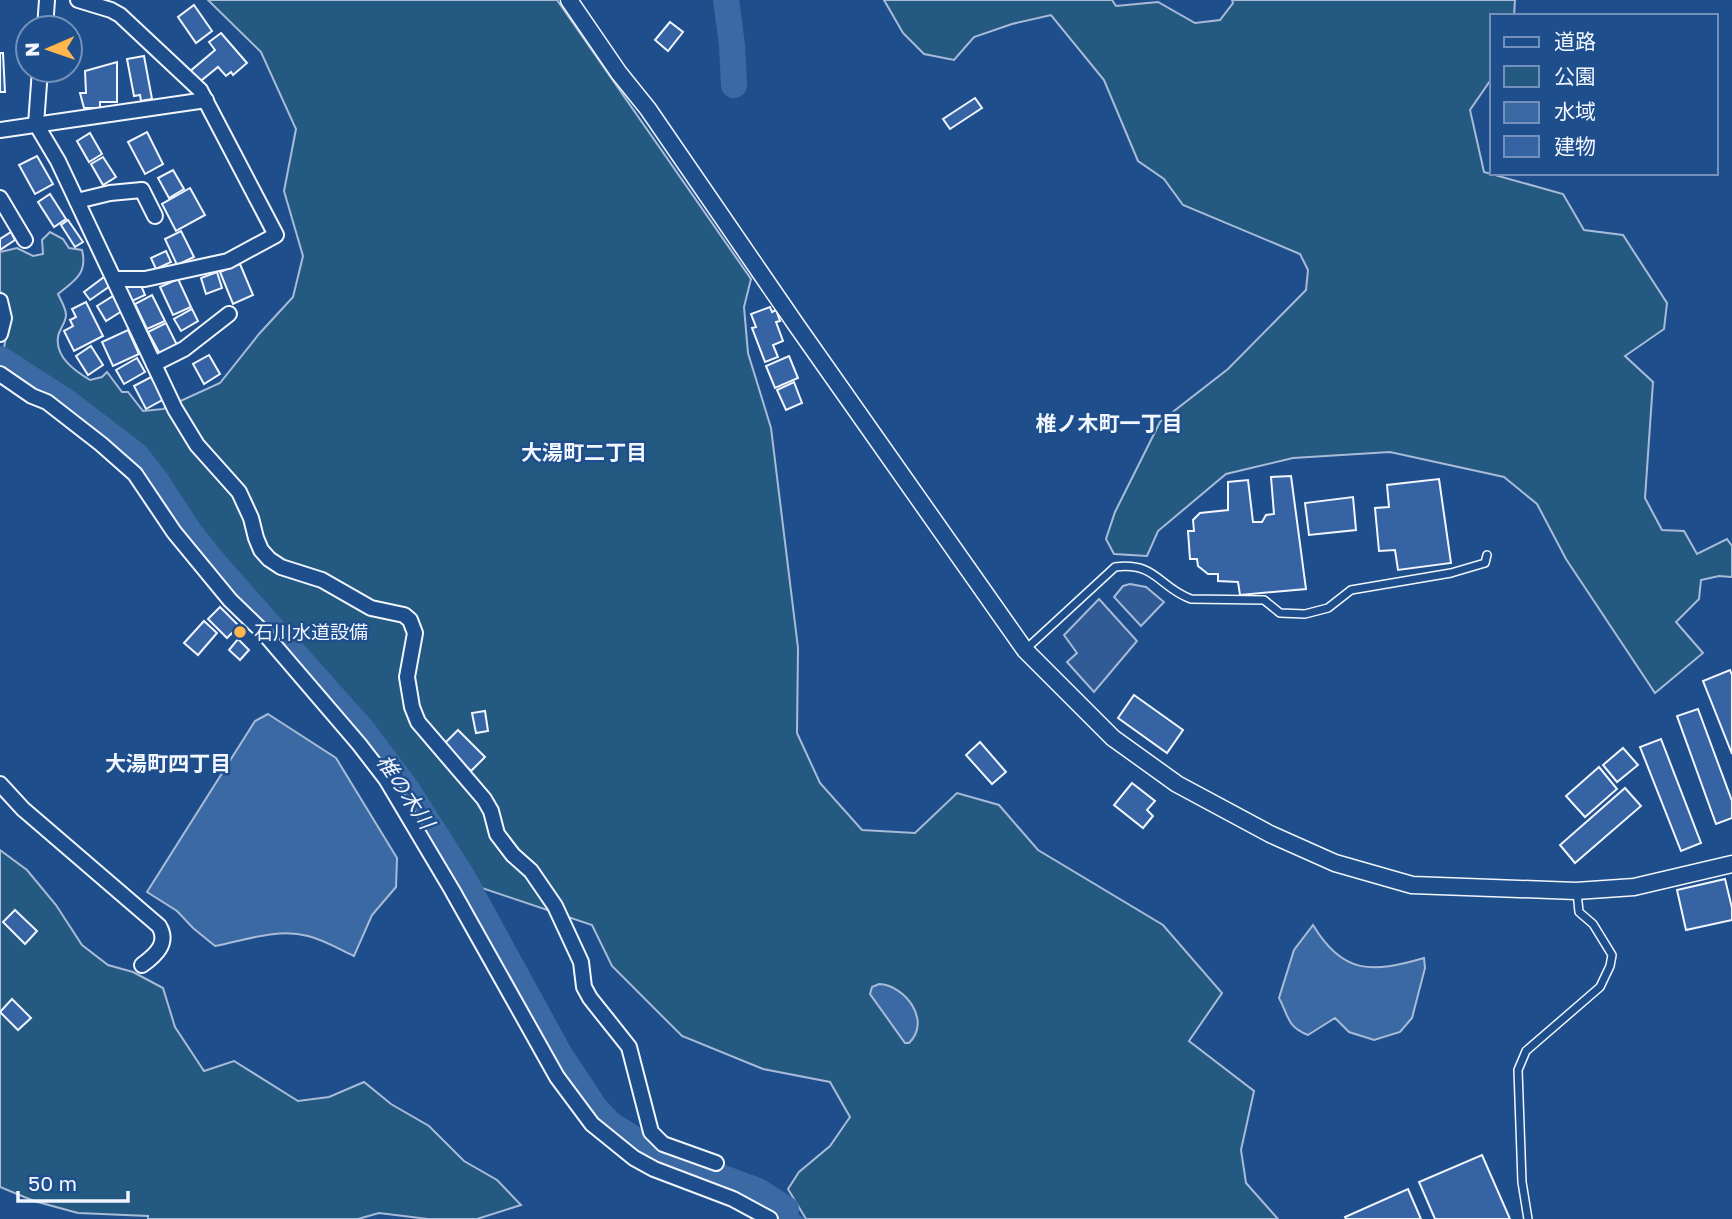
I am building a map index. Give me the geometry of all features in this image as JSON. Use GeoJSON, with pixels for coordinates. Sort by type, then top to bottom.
{"type":"FeatureCollection","features":[{"type":"Feature","properties":{"kind":"street"},"geometry":{"type":"LineString","coordinates":[[78,0],[120,15],[200,90],[276,235],[228,261],[145,279],[114,279]]}},
{"type":"Feature","properties":{"kind":"street"},"geometry":{"type":"LineString","coordinates":[[569,0],[1026,650],[1113,738],[1177,784],[1269,834],[1335,863],[1412,885],[1576,891],[1634,887],[1732,863]]}},
{"type":"Feature","properties":{"kind":"street"},"geometry":{"type":"LineString","coordinates":[[39,84],[36,124],[58,161],[175,408],[197,445],[239,492],[251,518],[256,538],[269,559],[322,580],[371,608],[404,615],[410,620],[415,633],[407,677],[412,707],[418,722],[484,799],[491,811],[497,834],[513,855],[531,871],[555,906],[581,962],[584,987],[629,1047],[651,1132],[663,1144],[716,1163]]}},
{"type":"Feature","properties":{"kind":"street"},"geometry":{"type":"LineString","coordinates":[[0,130],[205,100]]}},
{"type":"Feature","properties":{"kind":"street"},"geometry":{"type":"LineString","coordinates":[[77,201],[110,193],[142,190],[155,216]]}},
{"type":"Feature","properties":{"kind":"street"},"geometry":{"type":"LineString","coordinates":[[0,198],[25,240]]}},
{"type":"Feature","properties":{"kind":"street"},"geometry":{"type":"LineString","coordinates":[[0,301],[4,318],[0,334]]}},
{"type":"Feature","properties":{"kind":"street"},"geometry":{"type":"LineString","coordinates":[[155,364],[184,349],[229,314]]}},
{"type":"Feature","properties":{"kind":"street"},"geometry":{"type":"LineString","coordinates":[[0,374],[32,396],[47,402],[135,474],[174,532],[230,600],[263,632],[359,744],[386,779],[452,890],[551,1068],[592,1124],[634,1158],[654,1169],[733,1199],[770,1219]]}},
{"type":"Feature","properties":{"kind":"street"},"geometry":{"type":"LineString","coordinates":[[0,784],[23,809],[159,926],[163,933],[163,942],[153,957],[142,965]]}},
{"type":"Feature","properties":{"kind":"lane"},"geometry":{"type":"LineString","coordinates":[[1026,650],[1115,568],[1146,568],[1180,595],[1191,599],[1264,600],[1280,613],[1305,614],[1328,608],[1351,590],[1451,573],[1486,563],[1487,555]]}},
{"type":"Feature","properties":{"kind":"lane"},"geometry":{"type":"LineString","coordinates":[[1528,1219],[1522,1182],[1518,1070],[1526,1051],[1600,987],[1612,955],[1593,924],[1579,912],[1576,891]]}},
{"type":"Feature","properties":{"kind":"green space"},"geometry":{"type":"Polygon","coordinates":[[[208,0],[557,0],[751,279],[744,307],[748,353],[771,428],[798,648],[797,733],[820,783],[862,830],[915,833],[957,793],[999,805],[1038,850],[1163,925],[1222,993],[1189,1041],[1254,1091],[1241,1150],[1246,1183],[1278,1219],[806,1219],[788,1189],[799,1172],[830,1146],[850,1117],[830,1082],[763,1069],[682,1036],[612,966],[592,925],[476,886],[360,717],[280,624],[229,571],[138,454],[4,348],[9,320],[7,305],[0,291],[0,252],[17,248],[33,256],[43,254],[42,240],[50,232],[63,239],[69,248],[82,250],[83,258],[78,276],[58,294],[66,315],[58,337],[63,357],[72,368],[90,380],[102,377],[107,372],[122,392],[128,392],[143,411],[163,409],[220,383],[293,297],[303,256],[284,191],[296,129],[261,52],[208,0]]]}},
{"type":"Feature","properties":{"kind":"green space"},"geometry":{"type":"Polygon","coordinates":[[[884,0],[1112,0],[1116,6],[1158,2],[1195,23],[1220,20],[1233,3],[1232,0],[1515,0],[1514,14],[1490,14],[1490,81],[1470,110],[1484,172],[1563,194],[1584,230],[1623,235],[1667,303],[1664,329],[1625,356],[1653,382],[1645,498],[1662,530],[1684,531],[1697,554],[1727,539],[1732,546],[1732,577],[1719,576],[1701,580],[1699,599],[1676,622],[1703,653],[1655,693],[1566,559],[1537,504],[1504,477],[1390,452],[1293,458],[1226,474],[1158,531],[1147,556],[1114,554],[1106,539],[1115,512],[1160,422],[1228,369],[1306,290],[1308,270],[1300,254],[1183,205],[1164,179],[1138,161],[1104,80],[1051,15],[974,37],[954,60],[924,54],[903,33],[884,0]]]}},
{"type":"Feature","properties":{"kind":"green space"},"geometry":{"type":"Polygon","coordinates":[[[0,850],[27,870],[56,905],[82,945],[108,965],[133,972],[163,988],[175,1027],[204,1071],[234,1061],[298,1101],[329,1097],[364,1082],[391,1104],[429,1126],[464,1161],[497,1180],[521,1205],[477,1219],[428,1219],[379,1213],[358,1219],[148,1219],[148,1216],[78,1213],[34,1201],[0,1187],[0,850]]]}},
{"type":"Feature","properties":{"kind":"shaded area"},"geometry":{"type":"Polygon","coordinates":[[[1130,584],[1146,587],[1164,602],[1141,626],[1114,597],[1123,586],[1130,584]]]}},
{"type":"Feature","properties":{"kind":"shaded area"},"geometry":{"type":"Polygon","coordinates":[[[1099,599],[1137,641],[1094,692],[1067,662],[1077,653],[1064,635],[1099,599]]]}},
{"type":"Feature","properties":{"kind":"water"},"geometry":{"type":"Polygon","coordinates":[[[268,714],[336,758],[397,858],[396,887],[372,915],[354,956],[308,936],[285,933],[215,946],[177,911],[147,892],[255,721],[268,714]]]}},
{"type":"Feature","properties":{"kind":"water"},"geometry":{"type":"Polygon","coordinates":[[[1313,925],[1336,953],[1360,966],[1389,966],[1424,958],[1425,968],[1412,1018],[1400,1032],[1374,1040],[1349,1032],[1335,1018],[1308,1035],[1292,1024],[1279,998],[1294,950],[1313,925]]]}},
{"type":"Feature","properties":{"kind":"water"},"geometry":{"type":"Polygon","coordinates":[[[879,984],[898,991],[912,1006],[918,1025],[909,1043],[905,1043],[870,994],[872,987],[879,984]]]}},
{"type":"Feature","properties":{"kind":"building"},"geometry":{"type":"Polygon","coordinates":[[[194,5],[212,31],[196,43],[178,17],[194,5]]]}},
{"type":"Feature","properties":{"kind":"building"},"geometry":{"type":"Polygon","coordinates":[[[670,22],[683,32],[668,51],[655,40],[670,22]]]}},
{"type":"Feature","properties":{"kind":"building"},"geometry":{"type":"Polygon","coordinates":[[[221,33],[247,63],[233,75],[231,72],[226,76],[218,67],[197,84],[188,73],[215,50],[209,42],[221,33]]]}},
{"type":"Feature","properties":{"kind":"building"},"geometry":{"type":"Polygon","coordinates":[[[0,53],[3,53],[5,92],[0,92],[0,53]]]}},
{"type":"Feature","properties":{"kind":"building"},"geometry":{"type":"Polygon","coordinates":[[[144,56],[152,99],[141,101],[140,95],[134,96],[127,59],[144,56]]]}},
{"type":"Feature","properties":{"kind":"building"},"geometry":{"type":"Polygon","coordinates":[[[117,62],[117,102],[100,102],[100,108],[84,108],[80,93],[86,93],[85,71],[117,62]]]}},
{"type":"Feature","properties":{"kind":"building"},"geometry":{"type":"Polygon","coordinates":[[[975,98],[982,108],[950,129],[943,119],[975,98]]]}},
{"type":"Feature","properties":{"kind":"building"},"geometry":{"type":"Polygon","coordinates":[[[147,132],[163,164],[145,174],[128,142],[147,132]]]}},
{"type":"Feature","properties":{"kind":"building"},"geometry":{"type":"Polygon","coordinates":[[[90,133],[102,154],[89,162],[77,141],[90,133]]]}},
{"type":"Feature","properties":{"kind":"building"},"geometry":{"type":"Polygon","coordinates":[[[37,156],[53,184],[35,194],[19,165],[37,156]]]}},
{"type":"Feature","properties":{"kind":"building"},"geometry":{"type":"Polygon","coordinates":[[[103,157],[116,177],[103,185],[91,164],[103,157]]]}},
{"type":"Feature","properties":{"kind":"building"},"geometry":{"type":"Polygon","coordinates":[[[173,170],[184,189],[169,198],[158,178],[173,170]]]}},
{"type":"Feature","properties":{"kind":"building"},"geometry":{"type":"Polygon","coordinates":[[[190,188],[205,215],[176,231],[162,204],[190,188]]]}},
{"type":"Feature","properties":{"kind":"building"},"geometry":{"type":"Polygon","coordinates":[[[50,194],[66,219],[54,227],[38,202],[50,194]]]}},
{"type":"Feature","properties":{"kind":"building"},"geometry":{"type":"Polygon","coordinates":[[[68,220],[83,242],[75,247],[61,225],[68,220]]]}},
{"type":"Feature","properties":{"kind":"building"},"geometry":{"type":"Polygon","coordinates":[[[181,231],[194,257],[177,265],[165,239],[181,231]]]}},
{"type":"Feature","properties":{"kind":"building"},"geometry":{"type":"Polygon","coordinates":[[[11,232],[15,240],[0,250],[0,239],[11,232]]]}},
{"type":"Feature","properties":{"kind":"building"},"geometry":{"type":"Polygon","coordinates":[[[166,251],[171,262],[156,269],[151,258],[166,251]]]}},
{"type":"Feature","properties":{"kind":"building"},"geometry":{"type":"Polygon","coordinates":[[[240,264],[253,295],[233,304],[220,272],[240,264]]]}},
{"type":"Feature","properties":{"kind":"building"},"geometry":{"type":"Polygon","coordinates":[[[217,272],[222,288],[206,294],[201,278],[217,272]]]}},
{"type":"Feature","properties":{"kind":"building"},"geometry":{"type":"Polygon","coordinates":[[[104,277],[110,286],[90,300],[84,292],[104,277]]]}},
{"type":"Feature","properties":{"kind":"building"},"geometry":{"type":"Polygon","coordinates":[[[178,279],[191,307],[173,315],[160,287],[178,279]]]}},
{"type":"Feature","properties":{"kind":"building"},"geometry":{"type":"Polygon","coordinates":[[[140,283],[145,295],[132,301],[124,285],[140,283]]]}},
{"type":"Feature","properties":{"kind":"building"},"geometry":{"type":"Polygon","coordinates":[[[152,295],[165,321],[147,329],[135,304],[152,295]]]}},
{"type":"Feature","properties":{"kind":"building"},"geometry":{"type":"Polygon","coordinates":[[[113,296],[122,311],[106,321],[97,306],[113,296]]]}},
{"type":"Feature","properties":{"kind":"building"},"geometry":{"type":"Polygon","coordinates":[[[86,302],[103,336],[74,351],[64,331],[73,326],[70,320],[76,317],[72,309],[86,302]]]}},
{"type":"Feature","properties":{"kind":"building"},"geometry":{"type":"Polygon","coordinates":[[[770,307],[772,312],[776,310],[780,321],[776,322],[783,341],[773,345],[778,357],[765,362],[752,328],[756,327],[751,314],[770,307]]]}},
{"type":"Feature","properties":{"kind":"building"},"geometry":{"type":"Polygon","coordinates":[[[192,309],[198,321],[181,331],[174,319],[192,309]]]}},
{"type":"Feature","properties":{"kind":"building"},"geometry":{"type":"Polygon","coordinates":[[[166,323],[178,347],[161,356],[148,332],[166,323]]]}},
{"type":"Feature","properties":{"kind":"building"},"geometry":{"type":"Polygon","coordinates":[[[128,330],[139,354],[113,366],[102,342],[128,330]]]}},
{"type":"Feature","properties":{"kind":"building"},"geometry":{"type":"Polygon","coordinates":[[[91,346],[103,365],[88,375],[76,356],[91,346]]]}},
{"type":"Feature","properties":{"kind":"building"},"geometry":{"type":"Polygon","coordinates":[[[209,355],[220,374],[204,384],[193,364],[209,355]]]}},
{"type":"Feature","properties":{"kind":"building"},"geometry":{"type":"Polygon","coordinates":[[[789,356],[798,378],[775,388],[766,366],[789,356]]]}},
{"type":"Feature","properties":{"kind":"building"},"geometry":{"type":"Polygon","coordinates":[[[137,358],[145,372],[124,384],[116,370],[137,358]]]}},
{"type":"Feature","properties":{"kind":"building"},"geometry":{"type":"Polygon","coordinates":[[[151,377],[164,399],[146,409],[134,386],[151,377]]]}},
{"type":"Feature","properties":{"kind":"building"},"geometry":{"type":"Polygon","coordinates":[[[794,382],[802,403],[786,410],[777,390],[794,382]]]}},
{"type":"Feature","properties":{"kind":"building"},"geometry":{"type":"Polygon","coordinates":[[[1291,476],[1306,589],[1240,595],[1238,582],[1218,581],[1218,574],[1208,574],[1198,566],[1197,559],[1190,559],[1188,531],[1194,531],[1193,520],[1200,513],[1228,510],[1228,482],[1248,480],[1253,522],[1262,522],[1266,515],[1274,514],[1271,477],[1291,476]]]}},
{"type":"Feature","properties":{"kind":"building"},"geometry":{"type":"Polygon","coordinates":[[[1439,479],[1451,563],[1398,570],[1395,550],[1379,551],[1375,508],[1389,507],[1387,485],[1439,479]]]}},
{"type":"Feature","properties":{"kind":"building"},"geometry":{"type":"Polygon","coordinates":[[[1353,497],[1356,530],[1309,535],[1305,503],[1353,497]]]}},
{"type":"Feature","properties":{"kind":"building"},"geometry":{"type":"Polygon","coordinates":[[[220,607],[239,626],[227,638],[208,619],[220,607]]]}},
{"type":"Feature","properties":{"kind":"building"},"geometry":{"type":"Polygon","coordinates":[[[204,621],[217,633],[198,655],[184,643],[204,621]]]}},
{"type":"Feature","properties":{"kind":"building"},"geometry":{"type":"Polygon","coordinates":[[[238,639],[249,650],[240,660],[229,650],[238,639]]]}},
{"type":"Feature","properties":{"kind":"building"},"geometry":{"type":"Polygon","coordinates":[[[1730,670],[1732,675],[1732,754],[1703,681],[1730,670]]]}},
{"type":"Feature","properties":{"kind":"building"},"geometry":{"type":"Polygon","coordinates":[[[1134,695],[1183,730],[1167,753],[1118,718],[1134,695]]]}},
{"type":"Feature","properties":{"kind":"building"},"geometry":{"type":"Polygon","coordinates":[[[1698,709],[1732,801],[1732,818],[1716,824],[1677,716],[1698,709]]]}},
{"type":"Feature","properties":{"kind":"building"},"geometry":{"type":"Polygon","coordinates":[[[485,711],[488,731],[476,733],[472,713],[485,711]]]}},
{"type":"Feature","properties":{"kind":"building"},"geometry":{"type":"Polygon","coordinates":[[[458,730],[485,757],[471,771],[444,744],[458,730]]]}},
{"type":"Feature","properties":{"kind":"building"},"geometry":{"type":"Polygon","coordinates":[[[1661,739],[1701,843],[1681,851],[1640,747],[1661,739]]]}},
{"type":"Feature","properties":{"kind":"building"},"geometry":{"type":"Polygon","coordinates":[[[980,742],[1006,772],[992,784],[966,755],[980,742]]]}},
{"type":"Feature","properties":{"kind":"building"},"geometry":{"type":"Polygon","coordinates":[[[1623,748],[1638,765],[1617,782],[1603,765],[1623,748]]]}},
{"type":"Feature","properties":{"kind":"building"},"geometry":{"type":"Polygon","coordinates":[[[1599,767],[1617,789],[1585,817],[1566,796],[1599,767]]]}},
{"type":"Feature","properties":{"kind":"building"},"geometry":{"type":"Polygon","coordinates":[[[1132,783],[1155,801],[1147,810],[1153,816],[1143,828],[1114,805],[1132,783]]]}},
{"type":"Feature","properties":{"kind":"building"},"geometry":{"type":"Polygon","coordinates":[[[1625,788],[1641,806],[1575,863],[1560,845],[1625,788]]]}},
{"type":"Feature","properties":{"kind":"building"},"geometry":{"type":"Polygon","coordinates":[[[1725,879],[1732,920],[1686,930],[1677,890],[1725,879]]]}},
{"type":"Feature","properties":{"kind":"building"},"geometry":{"type":"Polygon","coordinates":[[[15,910],[37,931],[25,944],[3,922],[15,910]]]}},
{"type":"Feature","properties":{"kind":"building"},"geometry":{"type":"Polygon","coordinates":[[[12,999],[31,1018],[18,1030],[0,1012],[12,999]]]}},
{"type":"Feature","properties":{"kind":"building"},"geometry":{"type":"Polygon","coordinates":[[[1482,1155],[1510,1219],[1435,1219],[1419,1182],[1482,1155]]]}},
{"type":"Feature","properties":{"kind":"building"},"geometry":{"type":"Polygon","coordinates":[[[1408,1189],[1421,1219],[1345,1217],[1408,1189]]]}},
{"type":"Feature","properties":{"kind":"waterway"},"geometry":{"type":"LineString","coordinates":[[726,0],[734,85]]}},
{"type":"Feature","properties":{"kind":"waterway","name":"椎の木川"},"geometry":{"type":"LineString","coordinates":[[0,359],[68,403],[136,455],[215,564],[364,732],[406,788],[462,876],[560,1055],[595,1108],[610,1124],[647,1147],[758,1191],[786,1209],[785,1219]]}},
{"type":"Feature","properties":{"kind":"waterway"},"geometry":{"type":"LineString","coordinates":[[786,1209],[801,1219]]}},
{"type":"Feature","properties":{"kind":"place","name":"石川水道設備"},"geometry":{"type":"Point","coordinates":[240,632]}},
{"type":"Feature","properties":{"kind":"district","name":"椎ノ木町一丁目"},"geometry":{"type":"Point","coordinates":[1109,424]}},
{"type":"Feature","properties":{"kind":"district","name":"大湯町二丁目"},"geometry":{"type":"Point","coordinates":[584,453]}},
{"type":"Feature","properties":{"kind":"district","name":"大湯町四丁目"},"geometry":{"type":"Point","coordinates":[168,764]}}]}
